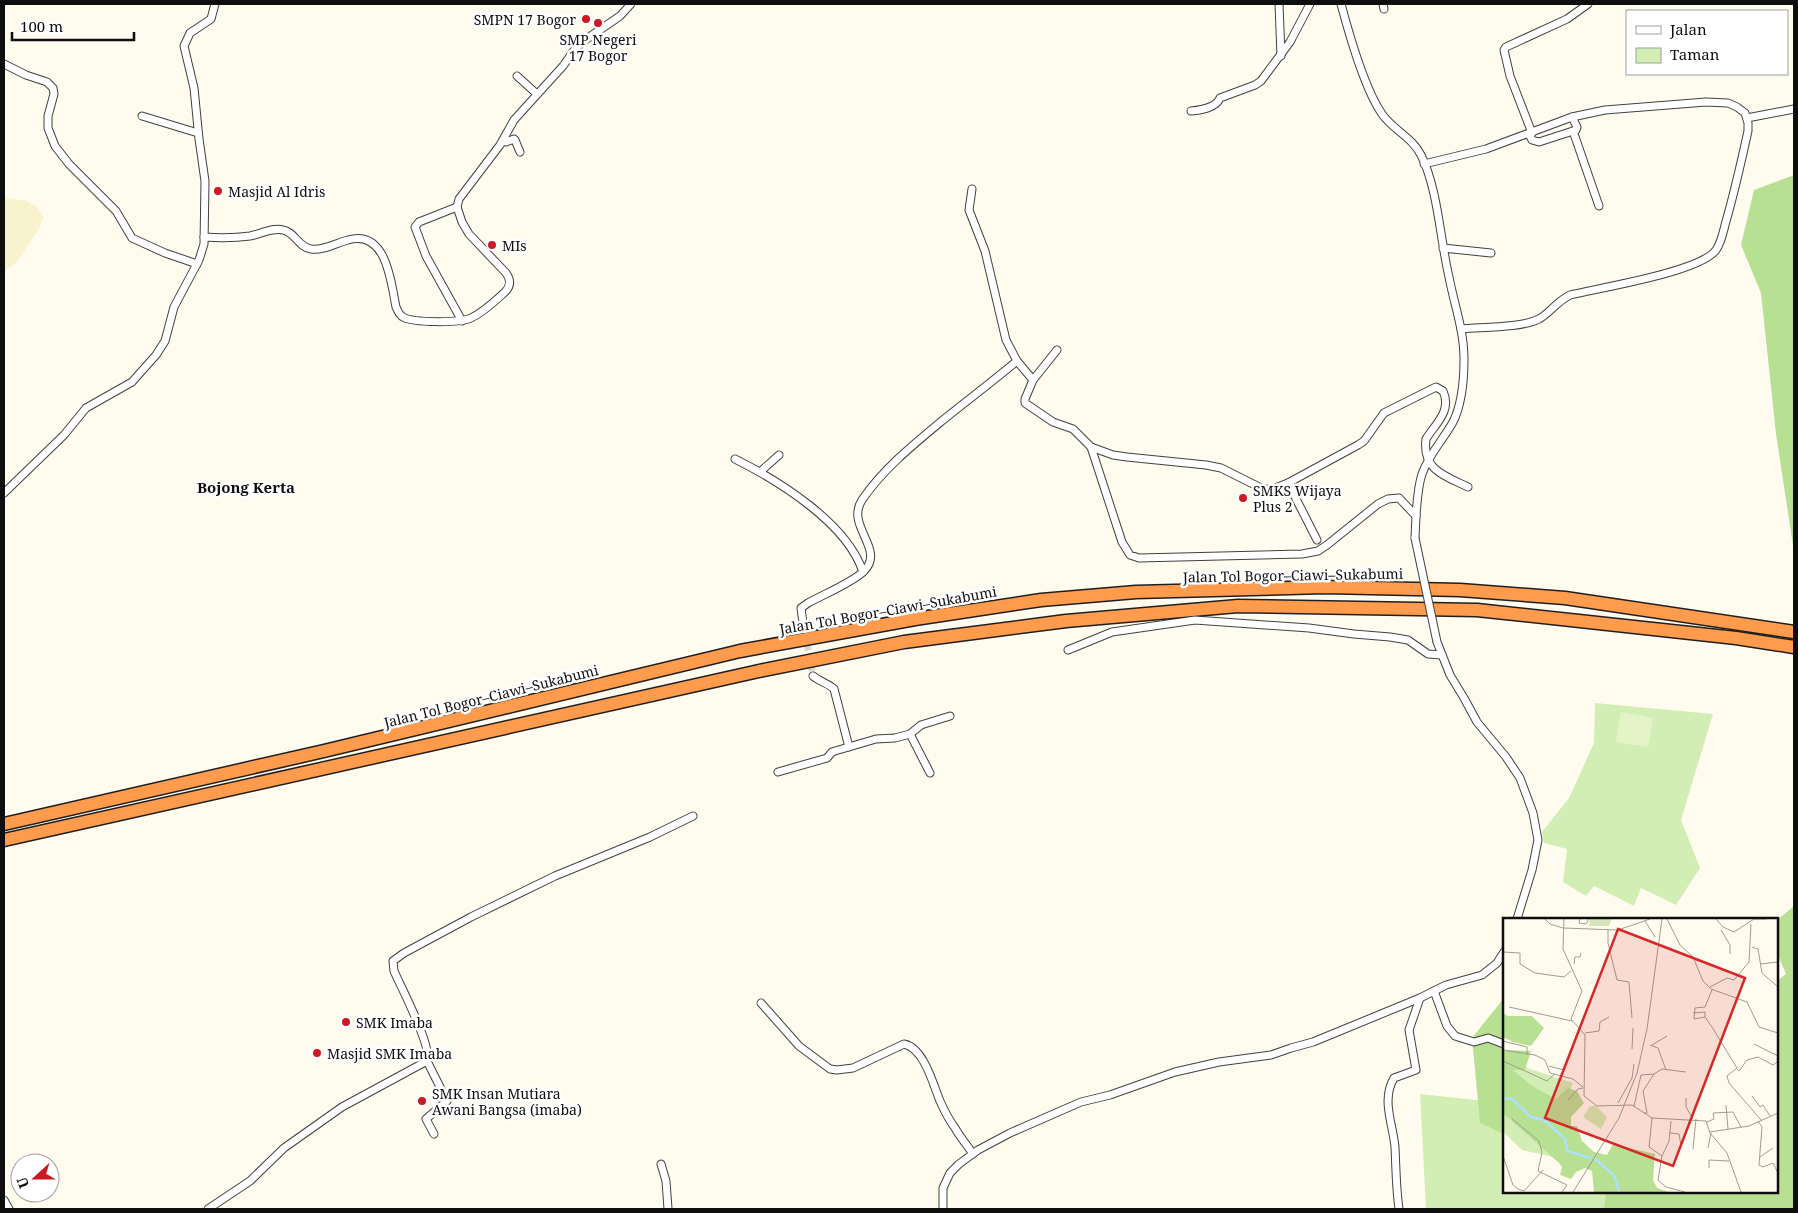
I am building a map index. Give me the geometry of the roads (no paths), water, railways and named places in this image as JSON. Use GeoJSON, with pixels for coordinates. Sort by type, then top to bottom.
{"type":"FeatureCollection","features":[{"type":"Feature","properties":{"kind":"highway","name":"Jalan Tol Bogor–Ciawi–Sukabumi"},"geometry":{"type":"LineString","coordinates":[[4,824],[334,749],[740,651],[915,619],[1041,600],[1136,592],[1326,587],[1460,590],[1565,598],[1794,632]]}},
{"type":"Feature","properties":{"kind":"highway"},"geometry":{"type":"LineString","coordinates":[[4,840],[759,672],[904,642],[1066,621],[1238,606],[1477,610],[1727,636],[1794,647]]}},
{"type":"Feature","properties":{"kind":"street"},"geometry":{"type":"LineString","coordinates":[[4,493],[64,435],[86,408],[130,384],[166,341],[175,304],[202,253],[204,238],[206,190],[194,88],[185,43],[190,33],[211,19],[215,4]]}},
{"type":"Feature","properties":{"kind":"street"},"geometry":{"type":"LineString","coordinates":[[204,238],[250,236],[280,229],[288,231],[302,245],[314,249],[349,240],[361,239],[371,244],[383,254],[396,308],[403,317],[414,320],[462,321],[477,315],[509,288],[510,281],[506,273],[469,234],[462,222],[457,207],[463,194],[504,140],[514,120],[579,45],[620,16],[631,4]]}},
{"type":"Feature","properties":{"kind":"street"},"geometry":{"type":"LineString","coordinates":[[1279,4],[1281,56]]}},
{"type":"Feature","properties":{"kind":"street"},"geometry":{"type":"LineString","coordinates":[[1191,111],[1208,108],[1218,102],[1220,98],[1261,81],[1281,56],[1310,4]]}},
{"type":"Feature","properties":{"kind":"street"},"geometry":{"type":"LineString","coordinates":[[1341,4],[1364,75],[1377,107],[1388,121],[1414,144],[1424,164],[1434,200],[1461,329],[1464,370],[1458,410],[1452,424],[1429,459],[1421,478],[1415,538],[1437,642],[1450,676],[1477,722],[1506,757],[1520,778],[1533,812],[1538,840],[1532,870],[1517,918]]}},
{"type":"Feature","properties":{"kind":"street"},"geometry":{"type":"LineString","coordinates":[[1572,117],[1577,128],[1572,131],[1539,142],[1532,140],[1510,76],[1504,50],[1506,47],[1566,19],[1588,4]]}},
{"type":"Feature","properties":{"kind":"street"},"geometry":{"type":"LineString","coordinates":[[4,64],[26,75],[51,84],[54,94],[48,122],[52,141],[68,164],[116,210],[132,238],[165,253],[197,264]]}},
{"type":"Feature","properties":{"kind":"street"},"geometry":{"type":"LineString","coordinates":[[516,76],[537,94]]}},
{"type":"Feature","properties":{"kind":"street"},"geometry":{"type":"LineString","coordinates":[[1424,164],[1467,154],[1530,134],[1572,117],[1605,110],[1706,102],[1728,103],[1737,107],[1747,118],[1748,131],[1728,217],[1718,246],[1710,256],[1679,269],[1570,295],[1558,301],[1542,317],[1528,323],[1461,329]]}},
{"type":"Feature","properties":{"kind":"street"},"geometry":{"type":"LineString","coordinates":[[1747,118],[1794,109]]}},
{"type":"Feature","properties":{"kind":"street"},"geometry":{"type":"LineString","coordinates":[[142,116],[198,133]]}},
{"type":"Feature","properties":{"kind":"street"},"geometry":{"type":"LineString","coordinates":[[1572,131],[1599,206]]}},
{"type":"Feature","properties":{"kind":"street"},"geometry":{"type":"LineString","coordinates":[[504,140],[506,142],[514,139],[520,152]]}},
{"type":"Feature","properties":{"kind":"street"},"geometry":{"type":"LineString","coordinates":[[972,189],[969,210],[985,251],[1006,340],[1032,380]]}},
{"type":"Feature","properties":{"kind":"street"},"geometry":{"type":"LineString","coordinates":[[457,207],[419,222],[415,227],[426,256],[462,321]]}},
{"type":"Feature","properties":{"kind":"street"},"geometry":{"type":"LineString","coordinates":[[1443,248],[1491,253]]}},
{"type":"Feature","properties":{"kind":"street"},"geometry":{"type":"LineString","coordinates":[[1057,350],[1032,380],[1025,398],[1026,404],[1053,422],[1073,429],[1091,447],[1113,455],[1221,468],[1266,490],[1288,483],[1358,446],[1364,441],[1376,420],[1386,411],[1436,387],[1442,391],[1446,405],[1443,416],[1426,439],[1429,459],[1438,473],[1468,486]]}},
{"type":"Feature","properties":{"kind":"street"},"geometry":{"type":"LineString","coordinates":[[803,623],[801,608],[857,578],[866,569],[871,558],[870,546],[857,521],[857,509],[889,467],[921,438],[1018,361]]}},
{"type":"Feature","properties":{"kind":"street"},"geometry":{"type":"LineString","coordinates":[[1091,447],[1122,542],[1130,555],[1138,558],[1302,554],[1318,551],[1378,504],[1388,499],[1399,498],[1416,516]]}},
{"type":"Feature","properties":{"kind":"street"},"geometry":{"type":"LineString","coordinates":[[760,472],[779,455]]}},
{"type":"Feature","properties":{"kind":"street"},"geometry":{"type":"LineString","coordinates":[[735,459],[791,490],[831,525],[854,551],[863,572]]}},
{"type":"Feature","properties":{"kind":"street"},"geometry":{"type":"LineString","coordinates":[[1288,483],[1317,540]]}},
{"type":"Feature","properties":{"kind":"street"},"geometry":{"type":"LineString","coordinates":[[1068,650],[1112,632],[1196,620],[1309,628],[1390,637],[1408,640],[1428,654],[1442,656]]}},
{"type":"Feature","properties":{"kind":"street"},"geometry":{"type":"LineString","coordinates":[[813,676],[834,689],[849,747]]}},
{"type":"Feature","properties":{"kind":"street"},"geometry":{"type":"LineString","coordinates":[[778,772],[827,758],[832,752],[876,739],[895,738],[910,734],[921,725],[950,716]]}},
{"type":"Feature","properties":{"kind":"street"},"geometry":{"type":"LineString","coordinates":[[910,734],[930,773]]}},
{"type":"Feature","properties":{"kind":"street"},"geometry":{"type":"LineString","coordinates":[[434,1134],[426,1119],[447,1101],[427,1062],[429,1058],[426,1043],[394,971],[393,961],[404,953],[472,917],[555,876],[650,837],[693,816]]}},
{"type":"Feature","properties":{"kind":"street"},"geometry":{"type":"LineString","coordinates":[[943,1209],[943,1188],[946,1180],[959,1164],[1010,1133],[1081,1102],[1110,1095],[1180,1071],[1219,1062],[1272,1055],[1313,1042],[1420,998],[1446,985],[1482,976],[1497,964],[1503,954]]}},
{"type":"Feature","properties":{"kind":"street"},"geometry":{"type":"LineString","coordinates":[[1434,991],[1447,1026],[1454,1036],[1474,1042],[1488,1038],[1503,1044]]}},
{"type":"Feature","properties":{"kind":"street"},"geometry":{"type":"LineString","coordinates":[[1399,1209],[1394,1142],[1388,1117],[1389,1094],[1394,1078],[1416,1070],[1409,1030],[1420,998]]}},
{"type":"Feature","properties":{"kind":"street"},"geometry":{"type":"LineString","coordinates":[[760,1003],[799,1046],[830,1069],[853,1068],[904,1044],[910,1045],[920,1056],[940,1101],[955,1128],[973,1154]]}},
{"type":"Feature","properties":{"kind":"street"},"geometry":{"type":"LineString","coordinates":[[208,1209],[250,1181],[284,1148],[338,1110],[427,1062]]}},
{"type":"Feature","properties":{"kind":"street"},"geometry":{"type":"LineString","coordinates":[[661,1164],[666,1181],[668,1209]]}},
{"type":"Feature","properties":{"kind":"street"},"geometry":{"type":"LineString","coordinates":[[4,1200],[9,1209]]}},
{"type":"Feature","properties":{"kind":"tunnel"},"geometry":{"type":"LineString","coordinates":[[803,623],[813,676]]}},
{"type":"Feature","properties":{"kind":"place","name":"SMPN 17 Bogor"},"geometry":{"type":"Point","coordinates":[586,19]}},
{"type":"Feature","properties":{"kind":"place","name":"SMP Negeri 17 Bogor"},"geometry":{"type":"Point","coordinates":[598,23]}},
{"type":"Feature","properties":{"kind":"place","name":"Masjid Al Idris"},"geometry":{"type":"Point","coordinates":[218,191]}},
{"type":"Feature","properties":{"kind":"place","name":"MIs"},"geometry":{"type":"Point","coordinates":[492,245]}},
{"type":"Feature","properties":{"kind":"place","name":"SMKS Wijaya Plus 2"},"geometry":{"type":"Point","coordinates":[1243,498]}},
{"type":"Feature","properties":{"kind":"place","name":"SMK Imaba"},"geometry":{"type":"Point","coordinates":[346,1022]}},
{"type":"Feature","properties":{"kind":"place","name":"Masjid SMK Imaba"},"geometry":{"type":"Point","coordinates":[317,1053]}},
{"type":"Feature","properties":{"kind":"place","name":"SMK Insan Mutiara Awani Bangsa (imaba)"},"geometry":{"type":"Point","coordinates":[422,1101]}},
{"type":"Feature","properties":{"kind":"district","name":"Bojong Kerta"},"geometry":{"type":"Point","coordinates":[246,487]}}]}
